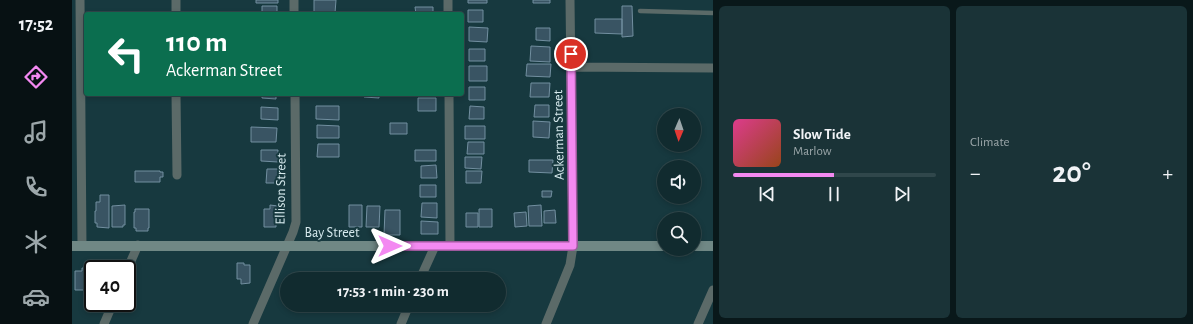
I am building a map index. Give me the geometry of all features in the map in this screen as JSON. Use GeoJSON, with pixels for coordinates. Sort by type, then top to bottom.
{"type":"FeatureCollection","features":[{"type":"Feature","properties":{"kind":"street"},"geometry":{"type":"LineString","coordinates":[[77,246],[80,0]]}},
{"type":"Feature","properties":{"kind":"street"},"geometry":{"type":"LineString","coordinates":[[176,0],[176,12]]}},
{"type":"Feature","properties":{"kind":"street"},"geometry":{"type":"LineString","coordinates":[[294,0],[294,12]]}},
{"type":"Feature","properties":{"kind":"street"},"geometry":{"type":"LineString","coordinates":[[448,0],[448,12]]}},
{"type":"Feature","properties":{"kind":"street","name":"Ackerman Street"},"geometry":{"type":"LineString","coordinates":[[546,324],[570,265],[573,246],[570,0]]}},
{"type":"Feature","properties":{"kind":"street"},"geometry":{"type":"LineString","coordinates":[[571,67],[713,68]]}},
{"type":"Feature","properties":{"kind":"street"},"geometry":{"type":"LineString","coordinates":[[176,96],[177,175]]}},
{"type":"Feature","properties":{"kind":"street","name":"Ellison Street"},"geometry":{"type":"LineString","coordinates":[[253,324],[296,222],[295,96]]}},
{"type":"Feature","properties":{"kind":"street"},"geometry":{"type":"LineString","coordinates":[[449,96],[450,246]]}},
{"type":"Feature","properties":{"kind":"street","name":"Bay Street"},"geometry":{"type":"LineString","coordinates":[[77,246],[657,246]]}},
{"type":"Feature","properties":{"kind":"street"},"geometry":{"type":"LineString","coordinates":[[132,260],[138,246]]}},
{"type":"Feature","properties":{"kind":"street"},"geometry":{"type":"LineString","coordinates":[[423,272],[435,246]]}},
{"type":"Feature","properties":{"kind":"street"},"geometry":{"type":"LineString","coordinates":[[701,246],[713,246]]}},
{"type":"Feature","properties":{"kind":"street"},"geometry":{"type":"LineString","coordinates":[[698,324],[713,290]]}},
{"type":"Feature","properties":{"kind":"street"},"geometry":{"type":"LineString","coordinates":[[104,324],[109,312]]}},
{"type":"Feature","properties":{"kind":"street"},"geometry":{"type":"LineString","coordinates":[[401,324],[406,312]]}},
{"type":"Feature","properties":{"kind":"lane"},"geometry":{"type":"LineString","coordinates":[[640,11],[713,13]]}},
{"type":"Feature","properties":{"kind":"building"},"geometry":{"type":"Polygon","coordinates":[[[256,0],[278,0],[278,3],[256,3],[256,0]]]}},
{"type":"Feature","properties":{"kind":"building"},"geometry":{"type":"Polygon","coordinates":[[[314,0],[336,0],[335,12],[314,12],[314,0]]]}},
{"type":"Feature","properties":{"kind":"building"},"geometry":{"type":"Polygon","coordinates":[[[468,0],[487,0],[487,3],[468,3],[468,0]]]}},
{"type":"Feature","properties":{"kind":"building"},"geometry":{"type":"Polygon","coordinates":[[[533,0],[550,0],[550,3],[533,3],[533,0]]]}},
{"type":"Feature","properties":{"kind":"building"},"geometry":{"type":"Polygon","coordinates":[[[262,6],[277,6],[277,12],[262,12],[262,6]]]}},
{"type":"Feature","properties":{"kind":"building"},"geometry":{"type":"Polygon","coordinates":[[[622,6],[632,6],[633,36],[622,37],[622,6]]]}},
{"type":"Feature","properties":{"kind":"building"},"geometry":{"type":"Polygon","coordinates":[[[415,7],[433,7],[433,12],[416,12],[415,7]]]}},
{"type":"Feature","properties":{"kind":"building"},"geometry":{"type":"Polygon","coordinates":[[[468,10],[483,10],[483,22],[468,22],[468,10]]]}},
{"type":"Feature","properties":{"kind":"building"},"geometry":{"type":"Polygon","coordinates":[[[595,19],[622,19],[622,34],[595,33],[595,19]]]}},
{"type":"Feature","properties":{"kind":"building"},"geometry":{"type":"Polygon","coordinates":[[[469,27],[488,28],[487,42],[469,41],[469,27]]]}},
{"type":"Feature","properties":{"kind":"building"},"geometry":{"type":"Polygon","coordinates":[[[536,28],[550,28],[550,41],[536,40],[536,28]]]}},
{"type":"Feature","properties":{"kind":"building"},"geometry":{"type":"Polygon","coordinates":[[[531,46],[550,47],[550,62],[530,61],[531,46]]]}},
{"type":"Feature","properties":{"kind":"building"},"geometry":{"type":"Polygon","coordinates":[[[469,49],[485,49],[485,61],[469,61],[469,49]]]}},
{"type":"Feature","properties":{"kind":"building"},"geometry":{"type":"Polygon","coordinates":[[[527,64],[551,64],[550,77],[526,76],[527,64]]]}},
{"type":"Feature","properties":{"kind":"building"},"geometry":{"type":"Polygon","coordinates":[[[469,66],[487,66],[487,81],[469,81],[469,66]]]}},
{"type":"Feature","properties":{"kind":"building"},"geometry":{"type":"Polygon","coordinates":[[[531,83],[550,83],[549,97],[530,97],[531,83]]]}},
{"type":"Feature","properties":{"kind":"building"},"geometry":{"type":"Polygon","coordinates":[[[469,87],[485,87],[485,100],[469,100],[469,87]]]}},
{"type":"Feature","properties":{"kind":"building"},"geometry":{"type":"Polygon","coordinates":[[[262,96],[276,96],[276,99],[262,98],[262,96]]]}},
{"type":"Feature","properties":{"kind":"building"},"geometry":{"type":"Polygon","coordinates":[[[379,96],[379,98],[364,97],[379,96]]]}},
{"type":"Feature","properties":{"kind":"building"},"geometry":{"type":"Polygon","coordinates":[[[418,98],[436,98],[436,111],[418,111],[418,98]]]}},
{"type":"Feature","properties":{"kind":"building"},"geometry":{"type":"Polygon","coordinates":[[[535,105],[549,105],[549,117],[534,117],[535,105]]]}},
{"type":"Feature","properties":{"kind":"building"},"geometry":{"type":"Polygon","coordinates":[[[316,106],[339,106],[339,120],[316,119],[316,106]]]}},
{"type":"Feature","properties":{"kind":"building"},"geometry":{"type":"Polygon","coordinates":[[[470,106],[484,107],[484,119],[469,119],[470,106]]]}},
{"type":"Feature","properties":{"kind":"building"},"geometry":{"type":"Polygon","coordinates":[[[261,107],[278,108],[278,120],[261,119],[261,107]]]}},
{"type":"Feature","properties":{"kind":"building"},"geometry":{"type":"Polygon","coordinates":[[[533,121],[550,122],[549,138],[533,137],[533,121]]]}},
{"type":"Feature","properties":{"kind":"building"},"geometry":{"type":"Polygon","coordinates":[[[390,123],[407,123],[407,134],[390,134],[390,123]]]}},
{"type":"Feature","properties":{"kind":"building"},"geometry":{"type":"Polygon","coordinates":[[[317,125],[339,126],[339,138],[317,138],[317,125]]]}},
{"type":"Feature","properties":{"kind":"building"},"geometry":{"type":"Polygon","coordinates":[[[465,126],[485,126],[485,139],[465,139],[465,126]]]}},
{"type":"Feature","properties":{"kind":"building"},"geometry":{"type":"Polygon","coordinates":[[[251,127],[277,128],[276,142],[251,142],[251,127]]]}},
{"type":"Feature","properties":{"kind":"building"},"geometry":{"type":"Polygon","coordinates":[[[468,142],[484,142],[484,154],[467,154],[468,142]]]}},
{"type":"Feature","properties":{"kind":"building"},"geometry":{"type":"Polygon","coordinates":[[[318,144],[339,144],[339,157],[317,157],[318,144]]]}},
{"type":"Feature","properties":{"kind":"building"},"geometry":{"type":"Polygon","coordinates":[[[261,150],[278,150],[278,162],[261,161],[261,150]]]}},
{"type":"Feature","properties":{"kind":"building"},"geometry":{"type":"Polygon","coordinates":[[[415,150],[436,150],[436,161],[415,161],[415,150]]]}},
{"type":"Feature","properties":{"kind":"building"},"geometry":{"type":"Polygon","coordinates":[[[465,157],[482,157],[481,169],[465,168],[465,157]]]}},
{"type":"Feature","properties":{"kind":"building"},"geometry":{"type":"Polygon","coordinates":[[[529,160],[553,160],[552,173],[529,172],[529,160]]]}},
{"type":"Feature","properties":{"kind":"building"},"geometry":{"type":"Polygon","coordinates":[[[436,165],[437,178],[421,178],[421,166],[436,165]]]}},
{"type":"Feature","properties":{"kind":"building"},"geometry":{"type":"Polygon","coordinates":[[[267,169],[281,169],[281,183],[266,183],[267,169]]]}},
{"type":"Feature","properties":{"kind":"building"},"geometry":{"type":"Polygon","coordinates":[[[135,171],[160,171],[163,172],[163,177],[160,177],[160,182],[135,182],[135,171]]]}},
{"type":"Feature","properties":{"kind":"building"},"geometry":{"type":"Polygon","coordinates":[[[466,171],[482,171],[481,183],[466,183],[466,171]]]}},
{"type":"Feature","properties":{"kind":"building"},"geometry":{"type":"Polygon","coordinates":[[[420,185],[436,185],[436,197],[420,197],[420,185]]]}},
{"type":"Feature","properties":{"kind":"building"},"geometry":{"type":"Polygon","coordinates":[[[542,191],[552,191],[551,197],[542,197],[542,191]]]}},
{"type":"Feature","properties":{"kind":"building"},"geometry":{"type":"Polygon","coordinates":[[[100,195],[109,195],[109,228],[97,227],[97,223],[95,223],[96,202],[100,202],[100,195]]]}},
{"type":"Feature","properties":{"kind":"building"},"geometry":{"type":"Polygon","coordinates":[[[422,203],[437,203],[437,218],[421,217],[422,203]]]}},
{"type":"Feature","properties":{"kind":"building"},"geometry":{"type":"Polygon","coordinates":[[[125,205],[125,225],[123,225],[123,227],[112,227],[112,206],[125,205]]]}},
{"type":"Feature","properties":{"kind":"building"},"geometry":{"type":"Polygon","coordinates":[[[270,205],[278,206],[278,224],[276,224],[276,227],[264,227],[264,209],[270,209],[270,205]]]}},
{"type":"Feature","properties":{"kind":"building"},"geometry":{"type":"Polygon","coordinates":[[[349,205],[362,205],[362,227],[349,227],[349,205]]]}},
{"type":"Feature","properties":{"kind":"building"},"geometry":{"type":"Polygon","coordinates":[[[541,205],[542,226],[529,226],[528,206],[541,205]]]}},
{"type":"Feature","properties":{"kind":"building"},"geometry":{"type":"Polygon","coordinates":[[[367,206],[380,206],[379,227],[366,227],[367,206]]]}},
{"type":"Feature","properties":{"kind":"building"},"geometry":{"type":"Polygon","coordinates":[[[135,209],[149,209],[148,231],[136,231],[136,228],[134,228],[135,209]]]}},
{"type":"Feature","properties":{"kind":"building"},"geometry":{"type":"Polygon","coordinates":[[[479,209],[492,209],[492,227],[479,227],[479,209]]]}},
{"type":"Feature","properties":{"kind":"building"},"geometry":{"type":"Polygon","coordinates":[[[385,210],[400,210],[400,235],[384,235],[385,210]]]}},
{"type":"Feature","properties":{"kind":"building"},"geometry":{"type":"Polygon","coordinates":[[[555,210],[556,223],[544,223],[544,211],[555,210]]]}},
{"type":"Feature","properties":{"kind":"building"},"geometry":{"type":"Polygon","coordinates":[[[526,212],[527,226],[515,227],[514,213],[526,212]]]}},
{"type":"Feature","properties":{"kind":"building"},"geometry":{"type":"Polygon","coordinates":[[[466,213],[478,213],[478,227],[466,227],[466,213]]]}},
{"type":"Feature","properties":{"kind":"building"},"geometry":{"type":"Polygon","coordinates":[[[421,221],[438,222],[438,234],[421,234],[421,221]]]}},
{"type":"Feature","properties":{"kind":"building"},"geometry":{"type":"Polygon","coordinates":[[[237,263],[250,265],[250,283],[241,284],[241,279],[237,279],[237,263]]]}},
{"type":"Feature","properties":{"kind":"building"},"geometry":{"type":"Polygon","coordinates":[[[82,268],[84,268],[84,290],[75,290],[75,271],[82,271],[82,268]]]}},
{"type":"Feature","properties":{"kind":"route"},"geometry":{"type":"LineString","coordinates":[[390,246],[573,246],[571,54]]}}]}
